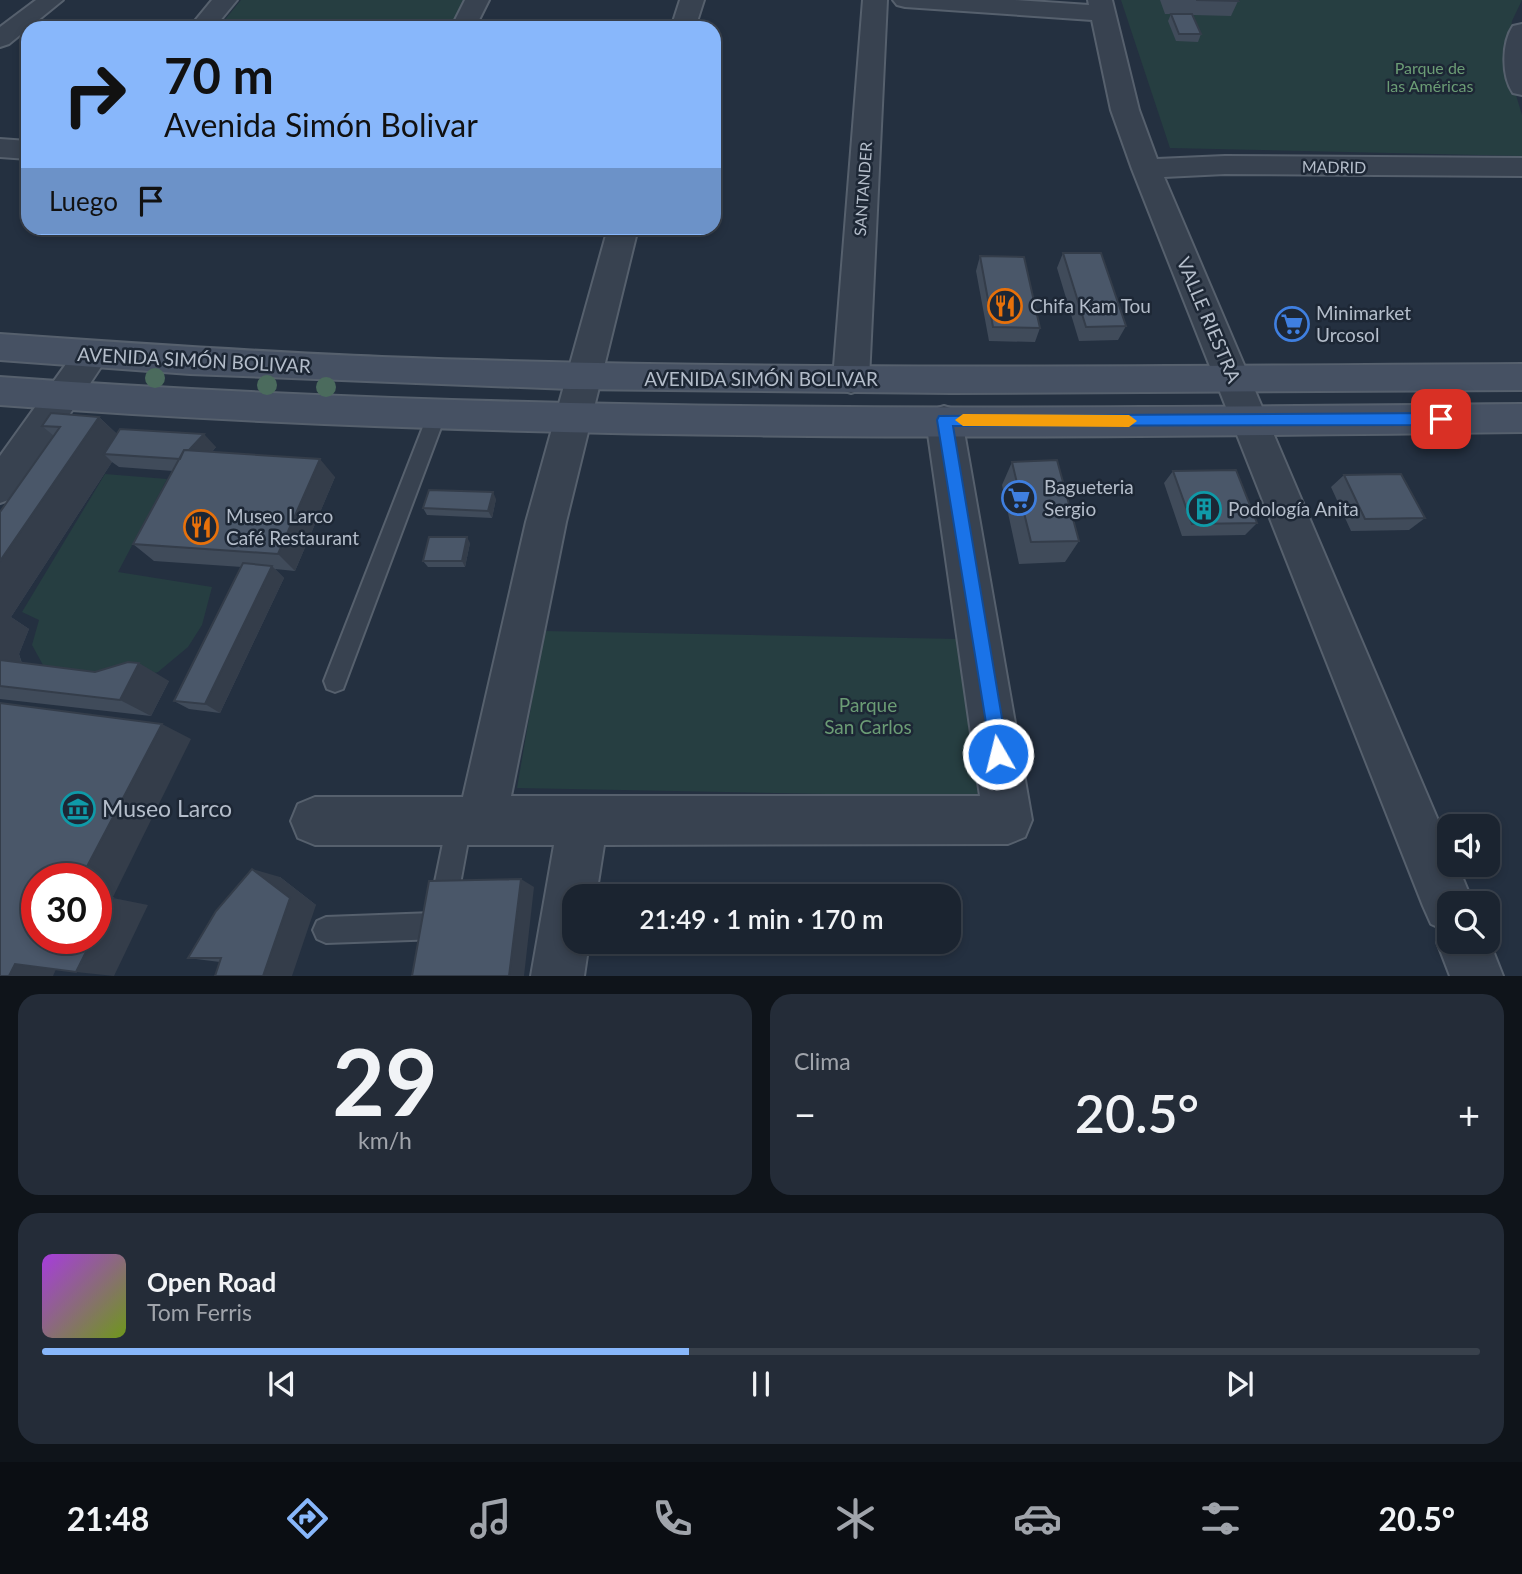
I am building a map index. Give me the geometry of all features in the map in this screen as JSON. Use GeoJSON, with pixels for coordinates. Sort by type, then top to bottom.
{"type":"FeatureCollection","features":[{"type":"Feature","properties":{"kind":"main road","name":"AVENIDA SIMÓN BOLIVAR"},"geometry":{"type":"LineString","coordinates":[[0,348],[91,355],[580,379],[1522,377]]}},
{"type":"Feature","properties":{"kind":"main road","name":"AVENIDA SIMÓN BOLIVAR"},"geometry":{"type":"LineString","coordinates":[[0,391],[571,419],[1251,422],[1522,418]]}},
{"type":"Feature","properties":{"kind":"street"},"geometry":{"type":"LineString","coordinates":[[23,21],[51,0]]}},
{"type":"Feature","properties":{"kind":"street"},"geometry":{"type":"LineString","coordinates":[[207,21],[225,0]]}},
{"type":"Feature","properties":{"kind":"street"},"geometry":{"type":"LineString","coordinates":[[466,21],[477,0]]}},
{"type":"Feature","properties":{"kind":"street"},"geometry":{"type":"LineString","coordinates":[[685,21],[692,0]]}},
{"type":"Feature","properties":{"kind":"street","name":"SANTANDER"},"geometry":{"type":"LineString","coordinates":[[851,379],[875,0]]}},
{"type":"Feature","properties":{"kind":"street"},"geometry":{"type":"LineString","coordinates":[[905,0],[1102,6]]}},
{"type":"Feature","properties":{"kind":"street","name":"VALLE RIESTRA"},"geometry":{"type":"LineString","coordinates":[[1102,6],[1125,110],[1146,169],[1443,891]]}},
{"type":"Feature","properties":{"kind":"street"},"geometry":{"type":"LineString","coordinates":[[0,38],[21,22]]}},
{"type":"Feature","properties":{"kind":"street"},"geometry":{"type":"LineString","coordinates":[[1522,31],[1518,64],[1522,87]]}},
{"type":"Feature","properties":{"kind":"street"},"geometry":{"type":"LineString","coordinates":[[0,148],[21,150]]}},
{"type":"Feature","properties":{"kind":"street","name":"MADRID"},"geometry":{"type":"LineString","coordinates":[[1146,169],[1225,165],[1522,167]]}},
{"type":"Feature","properties":{"kind":"street"},"geometry":{"type":"LineString","coordinates":[[471,819],[506,697],[580,379],[622,235]]}},
{"type":"Feature","properties":{"kind":"street"},"geometry":{"type":"LineString","coordinates":[[0,487],[91,355]]}},
{"type":"Feature","properties":{"kind":"street"},"geometry":{"type":"LineString","coordinates":[[315,821],[1008,820],[944,420]]}},
{"type":"Feature","properties":{"kind":"street"},"geometry":{"type":"LineString","coordinates":[[557,975],[583,821]]}},
{"type":"Feature","properties":{"kind":"street"},"geometry":{"type":"LineString","coordinates":[[1469,954],[1477,975]]}},
{"type":"Feature","properties":{"kind":"lane"},"geometry":{"type":"LineString","coordinates":[[335,681],[437,414]]}},
{"type":"Feature","properties":{"kind":"lane"},"geometry":{"type":"LineString","coordinates":[[326,930],[436,938],[471,819]]}},
{"type":"Feature","properties":{"kind":"green space"},"geometry":{"type":"Polygon","coordinates":[[[241,0],[466,0],[455,21],[224,21],[241,0]]]}},
{"type":"Feature","properties":{"kind":"green space","name":"Parque de las Américas"},"geometry":{"type":"Polygon","coordinates":[[[1121,0],[1522,0],[1512,21],[1507,65],[1522,115],[1522,156],[1170,148],[1121,0]]]}},
{"type":"Feature","properties":{"kind":"green space"},"geometry":{"type":"Polygon","coordinates":[[[105,474],[167,479],[118,572],[212,587],[202,625],[188,647],[158,672],[127,681],[43,665],[32,645],[39,620],[22,612],[105,474]]]}},
{"type":"Feature","properties":{"kind":"green space","name":"Parque San Carlos"},"geometry":{"type":"Polygon","coordinates":[[[544,631],[959,639],[978,797],[517,788],[544,631]]]}},
{"type":"Feature","properties":{"kind":"building"},"geometry":{"type":"Polygon","coordinates":[[[1171,14],[1192,14],[1201,34],[1179,34],[1171,14]]]}},
{"type":"Feature","properties":{"kind":"building"},"geometry":{"type":"Polygon","coordinates":[[[1063,253],[1101,253],[1126,326],[1086,327],[1063,253]]]}},
{"type":"Feature","properties":{"kind":"building","name":"Chifa Kam Tou"},"geometry":{"type":"Polygon","coordinates":[[[980,256],[1024,257],[1040,328],[993,327],[980,256]]]}},
{"type":"Feature","properties":{"kind":"building"},"geometry":{"type":"Polygon","coordinates":[[[51,413],[99,417],[0,561],[0,512],[60,427],[42,426],[51,413]]]}},
{"type":"Feature","properties":{"kind":"building"},"geometry":{"type":"Polygon","coordinates":[[[120,429],[204,434],[189,450],[184,450],[180,459],[104,454],[120,429]]]}},
{"type":"Feature","properties":{"kind":"building"},"geometry":{"type":"Polygon","coordinates":[[[184,450],[320,459],[278,554],[133,544],[184,450]]]}},
{"type":"Feature","properties":{"kind":"building"},"geometry":{"type":"Polygon","coordinates":[[[1057,460],[1079,541],[1031,542],[1012,462],[1057,460]]]}},
{"type":"Feature","properties":{"kind":"building"},"geometry":{"type":"Polygon","coordinates":[[[1236,470],[1257,523],[1192,524],[1173,471],[1236,470]]]}},
{"type":"Feature","properties":{"kind":"building"},"geometry":{"type":"Polygon","coordinates":[[[1401,474],[1425,518],[1365,519],[1344,475],[1401,474]]]}},
{"type":"Feature","properties":{"kind":"building"},"geometry":{"type":"Polygon","coordinates":[[[429,490],[493,492],[488,511],[423,508],[429,490]]]}},
{"type":"Feature","properties":{"kind":"building"},"geometry":{"type":"Polygon","coordinates":[[[429,537],[467,537],[462,561],[423,561],[429,537]]]}},
{"type":"Feature","properties":{"kind":"building"},"geometry":{"type":"Polygon","coordinates":[[[243,563],[272,566],[205,704],[174,701],[243,563]]]}},
{"type":"Feature","properties":{"kind":"building"},"geometry":{"type":"Polygon","coordinates":[[[0,660],[95,672],[128,662],[139,663],[120,700],[0,686],[0,660]]]}},
{"type":"Feature","properties":{"kind":"building","name":"Museo Larco"},"geometry":{"type":"Polygon","coordinates":[[[0,703],[162,724],[89,863],[21,863],[21,954],[85,954],[76,972],[15,964],[9,976],[0,976],[0,703]]]}},
{"type":"Feature","properties":{"kind":"building"},"geometry":{"type":"Polygon","coordinates":[[[252,869],[290,898],[263,976],[215,976],[221,958],[188,958],[216,911],[252,869]]]}},
{"type":"Feature","properties":{"kind":"building"},"geometry":{"type":"Polygon","coordinates":[[[521,879],[509,976],[412,976],[429,881],[521,879]]]}},
{"type":"Feature","properties":{"kind":"slow traffic"},"geometry":{"type":"LineString","coordinates":[[963,420],[1129,421]]}},
{"type":"Feature","properties":{"kind":"place","name":"Chifa Kam Tou"},"geometry":{"type":"Point","coordinates":[1005,306]}},
{"type":"Feature","properties":{"kind":"place","name":"Minimarket Urcosol"},"geometry":{"type":"Point","coordinates":[1292,324]}},
{"type":"Feature","properties":{"kind":"place","name":"Bagueteria Sergio"},"geometry":{"type":"Point","coordinates":[1019,498]}},
{"type":"Feature","properties":{"kind":"place","name":"Podología Anita"},"geometry":{"type":"Point","coordinates":[1204,509]}},
{"type":"Feature","properties":{"kind":"place","name":"Museo Larco Café Restaurant"},"geometry":{"type":"Point","coordinates":[201,527]}},
{"type":"Feature","properties":{"kind":"place","name":"Museo Larco"},"geometry":{"type":"Point","coordinates":[78,809]}},
{"type":"Feature","properties":{"kind":"route"},"geometry":{"type":"LineString","coordinates":[[998,754],[944,420],[1251,422],[1441,419]]}}]}
